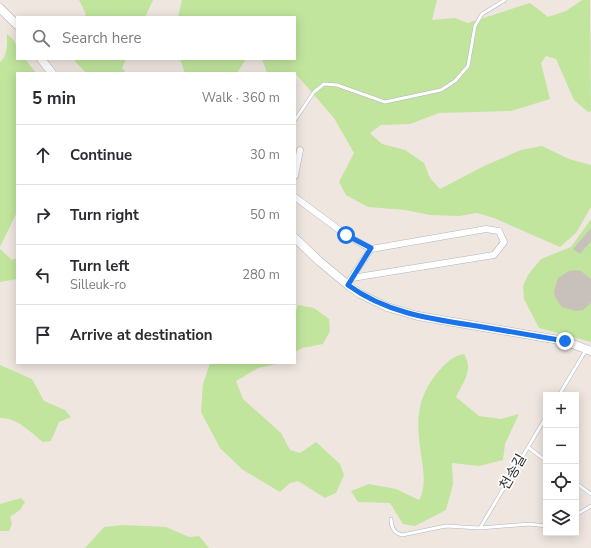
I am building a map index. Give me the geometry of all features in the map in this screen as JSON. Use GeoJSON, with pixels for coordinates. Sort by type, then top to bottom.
{"type":"FeatureCollection","features":[{"type":"Feature","properties":{"kind":"main road"},"geometry":{"type":"LineString","coordinates":[[0,8],[16,24]]}},
{"type":"Feature","properties":{"kind":"main road"},"geometry":{"type":"LineString","coordinates":[[42,60],[51,72]]}},
{"type":"Feature","properties":{"kind":"main road"},"geometry":{"type":"LineString","coordinates":[[296,239],[319,261],[350,282],[360,294],[387,307],[418,316],[565,341],[589,350]]}},
{"type":"Feature","properties":{"kind":"street"},"geometry":{"type":"LineString","coordinates":[[296,171],[300,150]]}},
{"type":"Feature","properties":{"kind":"street"},"geometry":{"type":"LineString","coordinates":[[296,198],[346,235],[371,248],[486,229],[500,231],[504,242],[494,256],[350,282]]}},
{"type":"Feature","properties":{"kind":"street"},"geometry":{"type":"LineString","coordinates":[[350,282],[371,248]]}},
{"type":"Feature","properties":{"kind":"lane"},"geometry":{"type":"LineString","coordinates":[[296,119],[314,92],[324,84],[337,85],[385,102],[441,90],[455,81],[468,66],[475,26],[482,14],[505,0]]}},
{"type":"Feature","properties":{"kind":"lane"},"geometry":{"type":"LineString","coordinates":[[561,392],[589,350]]}},
{"type":"Feature","properties":{"kind":"lane","name":"천송길"},"geometry":{"type":"LineString","coordinates":[[480,528],[543,422]]}},
{"type":"Feature","properties":{"kind":"lane"},"geometry":{"type":"LineString","coordinates":[[528,447],[543,459]]}},
{"type":"Feature","properties":{"kind":"lane"},"geometry":{"type":"LineString","coordinates":[[579,485],[591,494]]}},
{"type":"Feature","properties":{"kind":"lane"},"geometry":{"type":"LineString","coordinates":[[579,513],[591,506]]}},
{"type":"Feature","properties":{"kind":"lane"},"geometry":{"type":"LineString","coordinates":[[391,520],[391,526],[397,534],[402,535],[446,526],[480,528],[529,524],[543,526]]}},
{"type":"Feature","properties":{"kind":"green space"},"geometry":{"type":"Polygon","coordinates":[[[79,0],[153,0],[145,16],[85,16],[86,14],[79,0]]]}},
{"type":"Feature","properties":{"kind":"green space"},"geometry":{"type":"Polygon","coordinates":[[[182,0],[437,0],[432,20],[455,18],[468,23],[530,3],[548,17],[566,11],[582,0],[590,0],[591,111],[588,112],[574,100],[556,59],[546,56],[541,63],[550,99],[511,111],[439,113],[410,124],[381,125],[370,133],[382,144],[405,150],[424,163],[430,178],[440,189],[484,166],[521,150],[542,146],[569,159],[591,165],[591,207],[576,233],[560,247],[494,218],[477,213],[459,216],[430,215],[405,210],[368,207],[346,195],[339,182],[354,153],[334,118],[296,74],[296,72],[267,72],[262,60],[296,60],[296,16],[178,16],[182,0]]]}},
{"type":"Feature","properties":{"kind":"green space"},"geometry":{"type":"Polygon","coordinates":[[[7,34],[13,39],[16,45],[16,60],[26,60],[35,72],[16,72],[16,214],[0,247],[0,62],[6,53],[7,34]]]}},
{"type":"Feature","properties":{"kind":"green space"},"geometry":{"type":"Polygon","coordinates":[[[74,60],[126,60],[122,68],[125,72],[85,72],[74,60]]]}},
{"type":"Feature","properties":{"kind":"green space"},"geometry":{"type":"Polygon","coordinates":[[[180,60],[245,60],[238,72],[185,72],[180,60]]]}},
{"type":"Feature","properties":{"kind":"green space"},"geometry":{"type":"Polygon","coordinates":[[[591,219],[591,342],[539,328],[524,299],[523,286],[528,275],[541,259],[571,247],[591,219]]]}},
{"type":"Feature","properties":{"kind":"green space"},"geometry":{"type":"Polygon","coordinates":[[[0,249],[12,260],[16,258],[16,279],[0,282],[0,249]]]}},
{"type":"Feature","properties":{"kind":"green space"},"geometry":{"type":"Polygon","coordinates":[[[298,305],[314,308],[329,319],[330,331],[323,344],[302,348],[296,351],[296,311],[298,305]]]}},
{"type":"Feature","properties":{"kind":"green space"},"geometry":{"type":"Polygon","coordinates":[[[464,354],[467,360],[468,371],[456,397],[479,416],[501,419],[519,414],[505,444],[503,460],[479,466],[452,463],[453,484],[446,510],[415,526],[403,524],[390,503],[358,502],[351,491],[369,484],[396,489],[419,500],[424,484],[418,432],[421,402],[425,392],[437,373],[452,359],[464,354]]]}},
{"type":"Feature","properties":{"kind":"green space"},"geometry":{"type":"Polygon","coordinates":[[[210,364],[276,364],[258,368],[236,381],[243,399],[281,433],[290,450],[300,453],[316,442],[340,464],[344,475],[336,493],[325,498],[298,481],[290,483],[280,492],[243,470],[220,448],[201,412],[203,384],[210,364]]]}},
{"type":"Feature","properties":{"kind":"green space"},"geometry":{"type":"Polygon","coordinates":[[[0,365],[32,379],[44,401],[65,410],[71,417],[59,422],[51,441],[43,442],[18,423],[6,418],[0,418],[0,365]]]}},
{"type":"Feature","properties":{"kind":"green space"},"geometry":{"type":"Polygon","coordinates":[[[21,498],[25,502],[20,510],[10,517],[12,524],[9,531],[0,531],[0,504],[21,498]]]}},
{"type":"Feature","properties":{"kind":"green space"},"geometry":{"type":"Polygon","coordinates":[[[122,525],[166,527],[189,537],[199,536],[209,548],[85,548],[104,527],[122,525]]]}},
{"type":"Feature","properties":{"kind":"building"},"geometry":{"type":"Polygon","coordinates":[[[591,228],[591,241],[580,254],[573,249],[591,228]]]}},
{"type":"Feature","properties":{"kind":"building"},"geometry":{"type":"Polygon","coordinates":[[[569,271],[581,271],[591,279],[591,303],[583,310],[576,311],[562,307],[555,297],[554,291],[558,278],[569,271]]]}},
{"type":"Feature","properties":{"kind":"route"},"geometry":{"type":"LineString","coordinates":[[346,235],[371,248],[348,285],[360,294],[387,307],[418,316],[565,341]]}}]}
